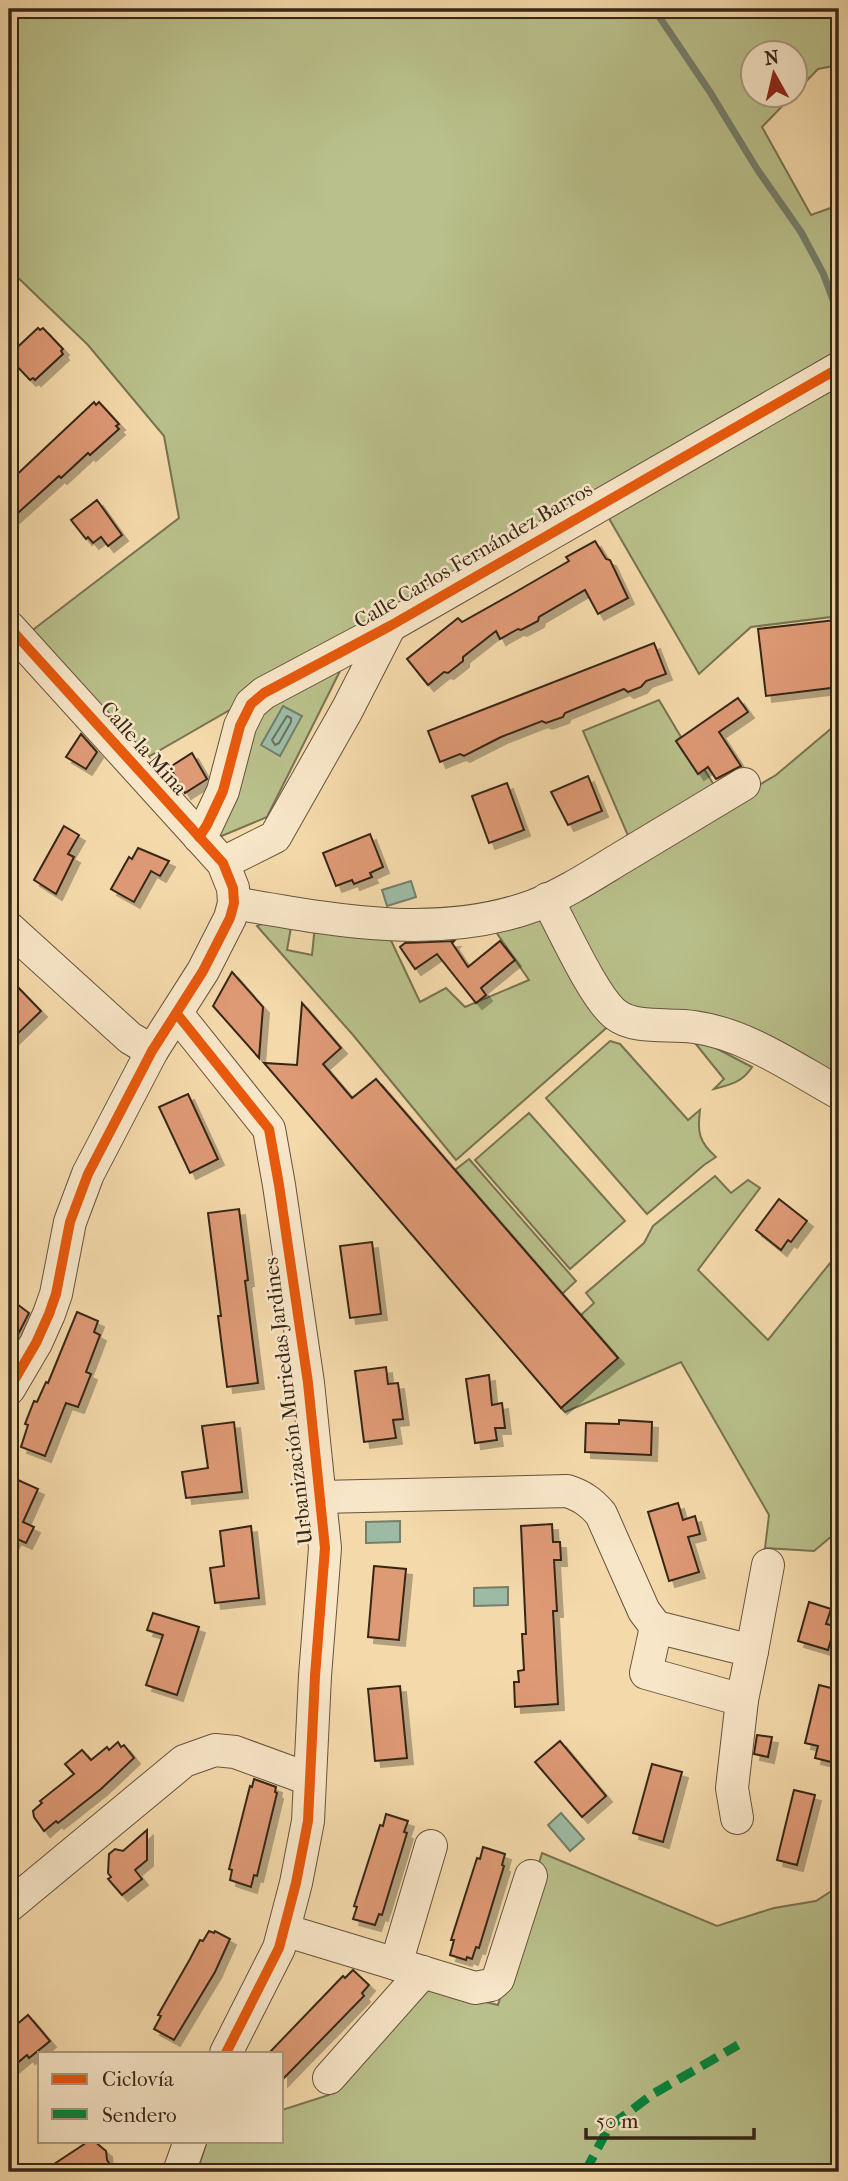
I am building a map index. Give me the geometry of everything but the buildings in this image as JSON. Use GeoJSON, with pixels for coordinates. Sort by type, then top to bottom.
{"type":"FeatureCollection","features":[{"type":"Feature","properties":{"kind":"street","name":"Calle Carlos Fernández Barros"},"geometry":{"type":"LineString","coordinates":[[199,837],[223,791],[240,726],[251,704],[264,693],[390,625],[839,368]]}},
{"type":"Feature","properties":{"kind":"street","name":"Calle Carlos Fernández Barros"},"geometry":{"type":"LineString","coordinates":[[223,863],[275,837],[347,710],[390,625]]}},
{"type":"Feature","properties":{"kind":"street","name":"Calle la Mina"},"geometry":{"type":"LineString","coordinates":[[9,627],[223,863],[233,888],[234,903]]}},
{"type":"Feature","properties":{"kind":"street"},"geometry":{"type":"LineString","coordinates":[[9,1389],[36,1343],[49,1314],[78,1198],[152,1051],[203,971],[230,918],[234,903],[334,919],[452,925],[501,915],[534,906],[574,886],[744,784]]}},
{"type":"Feature","properties":{"kind":"street"},"geometry":{"type":"LineString","coordinates":[[547,899],[599,994],[615,1014],[629,1021],[715,1031],[752,1046],[839,1093]]}},
{"type":"Feature","properties":{"kind":"street"},"geometry":{"type":"LineString","coordinates":[[9,928],[130,1038],[152,1051]]}},
{"type":"Feature","properties":{"kind":"street","name":"Urbanización Muriedas Jardines"},"geometry":{"type":"LineString","coordinates":[[177,1014],[269,1129],[308,1383],[325,1548],[308,1821],[279,1948],[227,2052]]}},
{"type":"Feature","properties":{"kind":"street","name":"Urbanización Muriedas Jardines"},"geometry":{"type":"LineString","coordinates":[[321,1497],[567,1491],[580,1495],[601,1514],[644,1611],[656,1627]]}},
{"type":"Feature","properties":{"kind":"street"},"geometry":{"type":"LineString","coordinates":[[737,1818],[732,1788],[742,1700],[768,1565]]}},
{"type":"Feature","properties":{"kind":"street"},"geometry":{"type":"LineString","coordinates":[[742,1700],[646,1673],[656,1627],[752,1651]]}},
{"type":"Feature","properties":{"kind":"street"},"geometry":{"type":"LineString","coordinates":[[9,1906],[184,1761],[215,1750],[235,1752],[309,1779]]}},
{"type":"Feature","properties":{"kind":"street"},"geometry":{"type":"LineString","coordinates":[[329,2078],[409,1968],[431,1846]]}},
{"type":"Feature","properties":{"kind":"street"},"geometry":{"type":"LineString","coordinates":[[284,1930],[475,1988],[491,1985],[498,1979],[531,1876]]}},
{"type":"Feature","properties":{"kind":"street"},"geometry":{"type":"LineString","coordinates":[[178,2172],[190,2142]]}},
{"type":"Feature","properties":{"kind":"green space"},"geometry":{"type":"Polygon","coordinates":[[[9,9],[839,9],[839,65],[818,69],[810,77],[810,38],[740,38],[740,108],[780,108],[762,127],[811,215],[839,205],[839,360],[148,757],[30,632],[179,518],[164,436],[88,345],[9,269],[9,9]]]}},
{"type":"Feature","properties":{"kind":"green space"},"geometry":{"type":"Polygon","coordinates":[[[839,380],[839,616],[751,627],[699,674],[607,515],[839,380]]]}},
{"type":"Feature","properties":{"kind":"green space"},"geometry":{"type":"Polygon","coordinates":[[[350,651],[267,817],[217,838],[259,709],[350,651]]]}},
{"type":"Feature","properties":{"kind":"green space"},"geometry":{"type":"Polygon","coordinates":[[[659,700],[681,737],[676,741],[698,773],[704,769],[719,793],[629,838],[583,731],[659,700]]]}},
{"type":"Feature","properties":{"kind":"green space"},"geometry":{"type":"Polygon","coordinates":[[[839,722],[839,1082],[642,1016],[596,980],[565,899],[776,775],[839,722]]]}},
{"type":"Feature","properties":{"kind":"green space"},"geometry":{"type":"Polygon","coordinates":[[[544,913],[612,1023],[456,1160],[353,1035],[257,926],[265,922],[292,922],[287,950],[312,955],[315,925],[387,932],[420,1002],[446,988],[465,1007],[529,980],[494,929],[544,913]]]}},
{"type":"Feature","properties":{"kind":"green space"},"geometry":{"type":"Polygon","coordinates":[[[687,1033],[752,1067],[740,1079],[714,1089],[724,1079],[687,1033]]]}},
{"type":"Feature","properties":{"kind":"green space"},"geometry":{"type":"Polygon","coordinates":[[[610,1041],[620,1044],[688,1120],[700,1110],[700,1136],[716,1157],[647,1214],[546,1098],[610,1041]]]}},
{"type":"Feature","properties":{"kind":"green space"},"geometry":{"type":"Polygon","coordinates":[[[529,1113],[625,1221],[570,1269],[475,1160],[529,1113]]]}},
{"type":"Feature","properties":{"kind":"green space"},"geometry":{"type":"Polygon","coordinates":[[[469,1159],[576,1281],[562,1294],[455,1170],[469,1159]]]}},
{"type":"Feature","properties":{"kind":"green space"},"geometry":{"type":"Polygon","coordinates":[[[715,1176],[731,1193],[748,1180],[760,1188],[698,1270],[768,1340],[839,1252],[839,1530],[814,1551],[765,1548],[769,1515],[681,1362],[565,1412],[561,1408],[581,1315],[594,1303],[586,1293],[644,1243],[653,1226],[715,1176]]]}},
{"type":"Feature","properties":{"kind":"green space"},"geometry":{"type":"Polygon","coordinates":[[[542,1853],[717,1926],[774,1908],[816,1901],[839,1886],[839,2172],[197,2172],[207,2142],[284,2142],[284,2109],[329,2095],[424,1987],[498,2005],[542,1853]]]}},
{"type":"Feature","properties":{"kind":"water"},"geometry":{"type":"Polygon","coordinates":[[[283,706],[302,716],[280,756],[261,745],[283,706]]]}},
{"type":"Feature","properties":{"kind":"water"},"geometry":{"type":"Polygon","coordinates":[[[411,881],[416,897],[387,906],[382,890],[411,881]]]}},
{"type":"Feature","properties":{"kind":"water"},"geometry":{"type":"Polygon","coordinates":[[[400,1521],[400,1542],[366,1543],[366,1522],[400,1521]]]}},
{"type":"Feature","properties":{"kind":"water"},"geometry":{"type":"Polygon","coordinates":[[[508,1587],[508,1605],[474,1606],[474,1588],[508,1587]]]}},
{"type":"Feature","properties":{"kind":"water"},"geometry":{"type":"Polygon","coordinates":[[[561,1813],[584,1839],[570,1851],[548,1825],[561,1813]]]}},
{"type":"Feature","properties":{"kind":"waterway"},"geometry":{"type":"LineString","coordinates":[[654,9],[801,232],[823,273],[839,316]]}},
{"type":"Feature","properties":{"kind":"marked path"},"geometry":{"type":"LineString","coordinates":[[585,2172],[609,2127],[653,2094],[738,2045]]}},
{"type":"Feature","properties":{"kind":"cycle path"},"geometry":{"type":"LineString","coordinates":[[199,837],[223,791],[240,726],[251,704],[264,693],[390,626],[839,368]]}},
{"type":"Feature","properties":{"kind":"cycle path"},"geometry":{"type":"LineString","coordinates":[[9,627],[223,863],[233,888],[234,903],[230,918],[203,971],[152,1051],[88,1174],[70,1222],[56,1294],[49,1314],[36,1343],[9,1389]]}},
{"type":"Feature","properties":{"kind":"cycle path"},"geometry":{"type":"LineString","coordinates":[[177,1014],[269,1129],[308,1383],[325,1548],[308,1821],[296,1883],[279,1948],[227,2052]]}}]}
